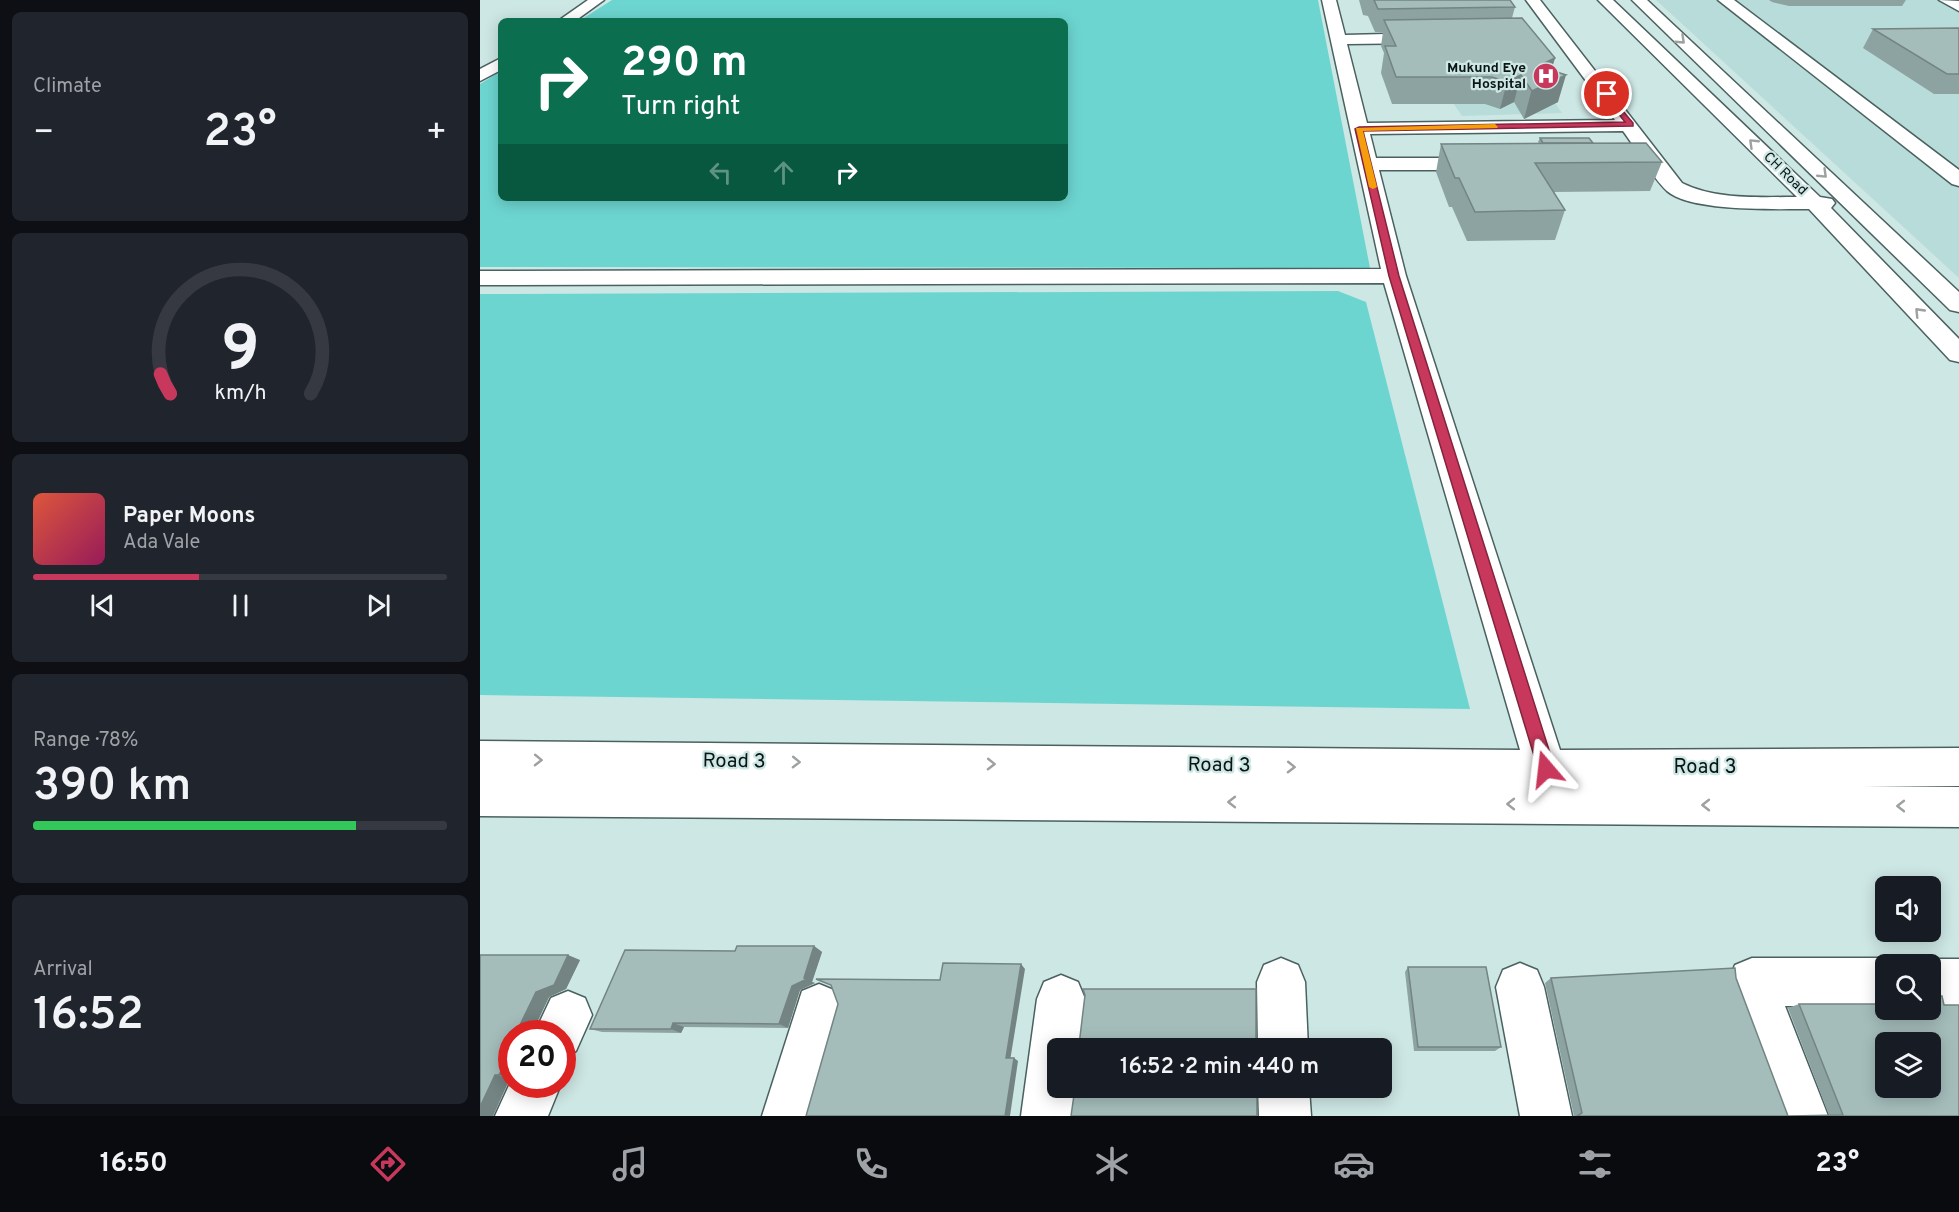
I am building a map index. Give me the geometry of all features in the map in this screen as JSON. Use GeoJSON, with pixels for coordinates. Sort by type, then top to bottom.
{"type":"FeatureCollection","features":[{"type":"Feature","properties":{"kind":"street"},"geometry":{"type":"LineString","coordinates":[[570,18],[597,0]]}},
{"type":"Feature","properties":{"kind":"street"},"geometry":{"type":"LineString","coordinates":[[1329,0],[1394,276],[1546,769]]}},
{"type":"Feature","properties":{"kind":"street"},"geometry":{"type":"LineString","coordinates":[[1533,0],[1630,124],[1675,187],[1682,192],[1700,197],[1854,204]]}},
{"type":"Feature","properties":{"kind":"street","name":"CH Road"},"geometry":{"type":"LineString","coordinates":[[1605,0],[1815,202],[1959,354]]}},
{"type":"Feature","properties":{"kind":"street","name":"CH Road"},"geometry":{"type":"LineString","coordinates":[[1639,0],[1959,305]]}},
{"type":"Feature","properties":{"kind":"street"},"geometry":{"type":"LineString","coordinates":[[1725,0],[1959,180]]}},
{"type":"Feature","properties":{"kind":"street"},"geometry":{"type":"LineString","coordinates":[[1946,0],[1959,7]]}},
{"type":"Feature","properties":{"kind":"street"},"geometry":{"type":"LineString","coordinates":[[1537,35],[1560,35]]}},
{"type":"Feature","properties":{"kind":"street"},"geometry":{"type":"LineString","coordinates":[[1338,40],[1443,37]]}},
{"type":"Feature","properties":{"kind":"street"},"geometry":{"type":"LineString","coordinates":[[480,76],[498,65]]}},
{"type":"Feature","properties":{"kind":"street"},"geometry":{"type":"LineString","coordinates":[[1359,129],[1630,124]]}},
{"type":"Feature","properties":{"kind":"street"},"geometry":{"type":"LineString","coordinates":[[1634,163],[1658,163]]}},
{"type":"Feature","properties":{"kind":"street"},"geometry":{"type":"LineString","coordinates":[[1367,164],[1495,164]]}},
{"type":"Feature","properties":{"kind":"street"},"geometry":{"type":"LineString","coordinates":[[480,278],[1394,276]]}},
{"type":"Feature","properties":{"kind":"street","name":"Road 3"},"geometry":{"type":"LineString","coordinates":[[480,760],[1546,769],[1959,767]]}},
{"type":"Feature","properties":{"kind":"street","name":"Road 3"},"geometry":{"type":"LineString","coordinates":[[480,796],[1959,807]]}},
{"type":"Feature","properties":{"kind":"street"},"geometry":{"type":"LineString","coordinates":[[1281,982],[1283,1038]]}},
{"type":"Feature","properties":{"kind":"street"},"geometry":{"type":"LineString","coordinates":[[1802,1116],[1752,982],[1875,982]]}},
{"type":"Feature","properties":{"kind":"street"},"geometry":{"type":"LineString","coordinates":[[1941,982],[1959,982]]}},
{"type":"Feature","properties":{"kind":"street"},"geometry":{"type":"LineString","coordinates":[[1520,987],[1546,1116]]}},
{"type":"Feature","properties":{"kind":"street"},"geometry":{"type":"LineString","coordinates":[[1047,1116],[1061,999]]}},
{"type":"Feature","properties":{"kind":"street"},"geometry":{"type":"LineString","coordinates":[[788,1116],[819,1008]]}},
{"type":"Feature","properties":{"kind":"street"},"geometry":{"type":"LineString","coordinates":[[521,1116],[529,1098]]}},
{"type":"Feature","properties":{"kind":"street"},"geometry":{"type":"LineString","coordinates":[[1284,1098],[1285,1116]]}},
{"type":"Feature","properties":{"kind":"shaded area"},"geometry":{"type":"Polygon","coordinates":[[[612,0],[1318,0],[1370,268],[480,267],[480,84],[498,73],[498,201],[1068,201],[1068,18],[584,18],[612,0]]]}},
{"type":"Feature","properties":{"kind":"shaded area"},"geometry":{"type":"Polygon","coordinates":[[[1656,0],[1959,0],[1959,278],[1656,0]]]}},
{"type":"Feature","properties":{"kind":"shaded area"},"geometry":{"type":"Polygon","coordinates":[[[1550,95],[1562,113],[1462,116],[1449,97],[1550,95]]]}},
{"type":"Feature","properties":{"kind":"shaded area"},"geometry":{"type":"Polygon","coordinates":[[[1338,291],[1366,302],[1470,709],[480,695],[480,294],[1338,291]]]}},
{"type":"Feature","properties":{"kind":"building"},"geometry":{"type":"Polygon","coordinates":[[[1374,0],[1510,0],[1515,7],[1378,9],[1374,0]]]}},
{"type":"Feature","properties":{"kind":"building"},"geometry":{"type":"Polygon","coordinates":[[[1522,18],[1555,58],[1538,66],[1566,75],[1532,91],[1521,75],[1507,82],[1492,77],[1396,77],[1385,46],[1396,46],[1384,20],[1522,18]]]}},
{"type":"Feature","properties":{"kind":"building"},"geometry":{"type":"Polygon","coordinates":[[[1959,28],[1959,74],[1947,74],[1873,29],[1959,28]]]}},
{"type":"Feature","properties":{"kind":"building"},"geometry":{"type":"Polygon","coordinates":[[[1540,138],[1589,138],[1593,143],[1543,143],[1540,138]]]}},
{"type":"Feature","properties":{"kind":"building"},"geometry":{"type":"Polygon","coordinates":[[[1646,143],[1662,162],[1535,163],[1565,210],[1475,212],[1459,178],[1455,178],[1441,144],[1646,143]]]}},
{"type":"Feature","properties":{"kind":"building"},"geometry":{"type":"Polygon","coordinates":[[[737,946],[814,946],[804,978],[807,979],[792,986],[779,1024],[673,1023],[671,1029],[590,1029],[625,950],[735,951],[737,946]]]}},
{"type":"Feature","properties":{"kind":"building"},"geometry":{"type":"Polygon","coordinates":[[[480,955],[568,955],[554,985],[536,992],[522,1020],[498,1020],[498,1075],[495,1075],[480,1107],[480,955]]]}},
{"type":"Feature","properties":{"kind":"building"},"geometry":{"type":"Polygon","coordinates":[[[943,963],[1021,964],[1006,1058],[1014,1058],[1005,1116],[806,1116],[838,1004],[831,985],[816,979],[940,980],[943,963]]]}},
{"type":"Feature","properties":{"kind":"building"},"geometry":{"type":"Polygon","coordinates":[[[1408,967],[1486,967],[1501,1047],[1418,1047],[1408,967]]]}},
{"type":"Feature","properties":{"kind":"building"},"geometry":{"type":"Polygon","coordinates":[[[1735,968],[1736,978],[1788,1116],[1577,1116],[1582,1113],[1551,978],[1735,968]]]}},
{"type":"Feature","properties":{"kind":"building"},"geometry":{"type":"Polygon","coordinates":[[[1083,989],[1256,989],[1256,1038],[1080,1038],[1085,995],[1083,989]]]}},
{"type":"Feature","properties":{"kind":"building"},"geometry":{"type":"Polygon","coordinates":[[[1941,996],[1944,1005],[1959,1005],[1959,1116],[1788,1116],[1843,1115],[1799,1004],[1875,1004],[1875,1020],[1941,1020],[1941,996]]]}},
{"type":"Feature","properties":{"kind":"building"},"geometry":{"type":"Polygon","coordinates":[[[1074,1098],[1257,1098],[1257,1116],[1071,1116],[1074,1098]]]}},
{"type":"Feature","properties":{"kind":"slow traffic"},"geometry":{"type":"LineString","coordinates":[[1373,187],[1359,129],[1495,127]]}},
{"type":"Feature","properties":{"kind":"place","name":"Mukund Eye Hospital"},"geometry":{"type":"Point","coordinates":[1546,76]}},
{"type":"Feature","properties":{"kind":"route"},"geometry":{"type":"LineString","coordinates":[[1546,769],[1394,276],[1359,129],[1630,124],[1607,94]]}}]}
